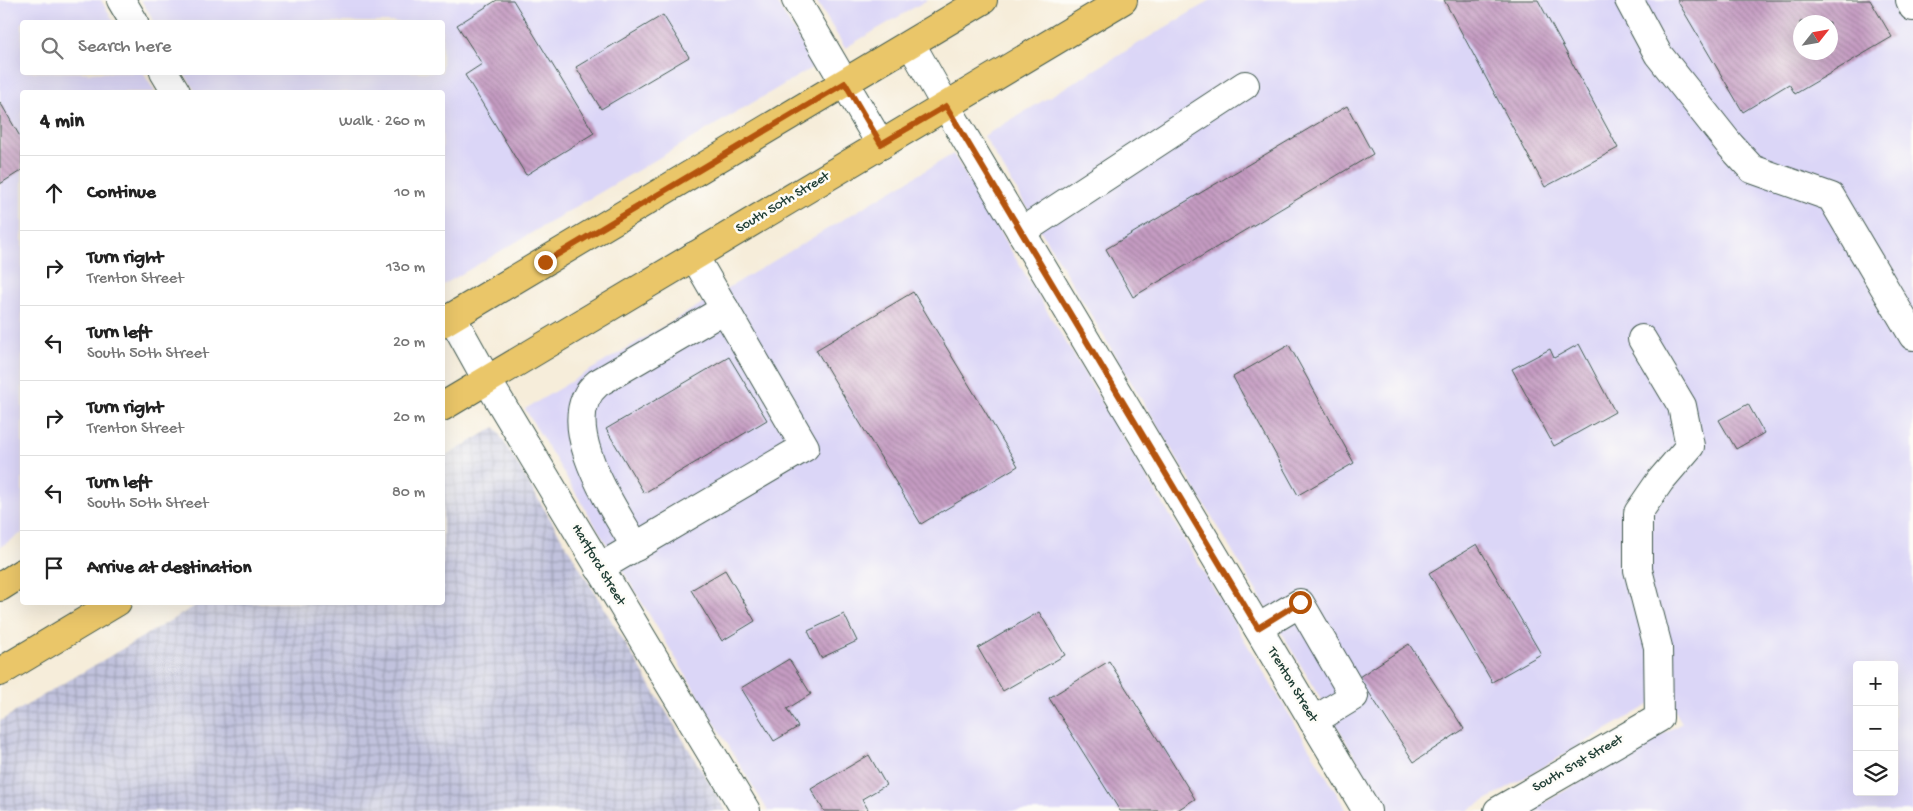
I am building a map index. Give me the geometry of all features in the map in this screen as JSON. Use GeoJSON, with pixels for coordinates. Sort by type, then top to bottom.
{"type":"FeatureCollection","features":[{"type":"Feature","properties":{"kind":"main road"},"geometry":{"type":"LineString","coordinates":[[447,320],[983,0]]}},
{"type":"Feature","properties":{"kind":"main road","name":"South 50th Street"},"geometry":{"type":"LineString","coordinates":[[445,405],[1123,0]]}},
{"type":"Feature","properties":{"kind":"main road"},"geometry":{"type":"LineString","coordinates":[[0,587],[20,574]]}},
{"type":"Feature","properties":{"kind":"main road"},"geometry":{"type":"LineString","coordinates":[[0,672],[112,605]]}},
{"type":"Feature","properties":{"kind":"street"},"geometry":{"type":"LineString","coordinates":[[121,0],[133,20]]}},
{"type":"Feature","properties":{"kind":"street"},"geometry":{"type":"LineString","coordinates":[[1629,0],[1658,54],[1730,145],[1752,169],[1831,197],[1913,336]]}},
{"type":"Feature","properties":{"kind":"street"},"geometry":{"type":"LineString","coordinates":[[1910,0],[1913,7]]}},
{"type":"Feature","properties":{"kind":"street"},"geometry":{"type":"LineString","coordinates":[[803,2],[845,83],[881,144]]}},
{"type":"Feature","properties":{"kind":"street","name":"Trenton Street"},"geometry":{"type":"LineString","coordinates":[[911,44],[946,106],[1367,811]]}},
{"type":"Feature","properties":{"kind":"street"},"geometry":{"type":"LineString","coordinates":[[166,75],[175,90]]}},
{"type":"Feature","properties":{"kind":"street"},"geometry":{"type":"LineString","coordinates":[[1021,232],[1245,85]]}},
{"type":"Feature","properties":{"kind":"street"},"geometry":{"type":"LineString","coordinates":[[599,568],[805,447],[694,256]]}},
{"type":"Feature","properties":{"kind":"street"},"geometry":{"type":"LineString","coordinates":[[636,547],[595,476],[584,438],[582,419],[582,409],[589,390],[598,382],[725,309]]}},
{"type":"Feature","properties":{"kind":"street","name":"Hartford Street"},"geometry":{"type":"LineString","coordinates":[[447,320],[487,380],[746,811]]}},
{"type":"Feature","properties":{"kind":"street","name":"South 51st Street"},"geometry":{"type":"LineString","coordinates":[[1498,811],[1659,718],[1658,647],[1649,620],[1638,570],[1638,513],[1660,481],[1690,446],[1682,406],[1642,339]]}},
{"type":"Feature","properties":{"kind":"street"},"geometry":{"type":"LineString","coordinates":[[558,498],[595,476]]}},
{"type":"Feature","properties":{"kind":"street"},"geometry":{"type":"LineString","coordinates":[[1258,628],[1300,602],[1354,696],[1314,721]]}},
{"type":"Feature","properties":{"kind":"shaded area"},"geometry":{"type":"Polygon","coordinates":[[[0,0],[101,0],[113,20],[20,20],[20,75],[144,75],[154,90],[20,90],[20,534],[0,547],[0,0]]]}},
{"type":"Feature","properties":{"kind":"shaded area"},"geometry":{"type":"Polygon","coordinates":[[[141,0],[775,0],[815,66],[445,284],[445,90],[195,90],[185,75],[445,75],[445,20],[154,20],[141,0]]]}},
{"type":"Feature","properties":{"kind":"shaded area"},"geometry":{"type":"Polygon","coordinates":[[[816,0],[927,0],[845,48],[816,0]]]}},
{"type":"Feature","properties":{"kind":"shaded area"},"geometry":{"type":"Polygon","coordinates":[[[1211,0],[1913,0],[1913,811],[1530,811],[1682,723],[1666,695],[1467,811],[1388,811],[984,136],[1211,0]]]}},
{"type":"Feature","properties":{"kind":"shaded area"},"geometry":{"type":"Polygon","coordinates":[[[953,154],[1347,811],[768,811],[525,409],[953,154]]]}},
{"type":"Feature","properties":{"kind":"shaded area"},"geometry":{"type":"Polygon","coordinates":[[[495,427],[726,811],[0,811],[0,721],[197,605],[445,605],[445,457],[495,427]]]}},
{"type":"Feature","properties":{"kind":"building"},"geometry":{"type":"Polygon","coordinates":[[[497,0],[513,0],[594,133],[526,175],[465,75],[482,64],[457,25],[497,0]]]}},
{"type":"Feature","properties":{"kind":"building"},"geometry":{"type":"Polygon","coordinates":[[[1444,0],[1538,0],[1618,148],[1545,187],[1444,0]]]}},
{"type":"Feature","properties":{"kind":"building"},"geometry":{"type":"Polygon","coordinates":[[[1677,0],[1870,0],[1892,37],[1795,94],[1789,84],[1743,112],[1677,0]]]}},
{"type":"Feature","properties":{"kind":"building"},"geometry":{"type":"Polygon","coordinates":[[[663,15],[689,57],[601,109],[576,67],[663,15]]]}},
{"type":"Feature","properties":{"kind":"building"},"geometry":{"type":"Polygon","coordinates":[[[0,102],[20,137],[20,171],[0,184],[0,102]]]}},
{"type":"Feature","properties":{"kind":"building"},"geometry":{"type":"Polygon","coordinates":[[[1347,106],[1373,154],[1133,297],[1106,249],[1347,106]]]}},
{"type":"Feature","properties":{"kind":"building"},"geometry":{"type":"Polygon","coordinates":[[[913,292],[1018,466],[921,524],[816,350],[913,292]]]}},
{"type":"Feature","properties":{"kind":"building"},"geometry":{"type":"Polygon","coordinates":[[[1579,344],[1615,412],[1554,446],[1512,369],[1550,349],[1554,358],[1579,344]]]}},
{"type":"Feature","properties":{"kind":"building"},"geometry":{"type":"Polygon","coordinates":[[[1289,345],[1354,463],[1298,495],[1233,377],[1289,345]]]}},
{"type":"Feature","properties":{"kind":"building"},"geometry":{"type":"Polygon","coordinates":[[[729,357],[767,420],[644,493],[606,429],[729,357]]]}},
{"type":"Feature","properties":{"kind":"building"},"geometry":{"type":"Polygon","coordinates":[[[1748,404],[1764,433],[1736,449],[1719,420],[1748,404]]]}},
{"type":"Feature","properties":{"kind":"building"},"geometry":{"type":"Polygon","coordinates":[[[1477,544],[1541,654],[1492,682],[1429,573],[1477,544]]]}},
{"type":"Feature","properties":{"kind":"building"},"geometry":{"type":"Polygon","coordinates":[[[725,570],[755,621],[722,641],[691,590],[725,570]]]}},
{"type":"Feature","properties":{"kind":"building"},"geometry":{"type":"Polygon","coordinates":[[[1039,612],[1065,655],[1003,691],[978,648],[1039,612]]]}},
{"type":"Feature","properties":{"kind":"building"},"geometry":{"type":"Polygon","coordinates":[[[844,614],[857,641],[821,658],[808,631],[844,614]]]}},
{"type":"Feature","properties":{"kind":"building"},"geometry":{"type":"Polygon","coordinates":[[[1409,644],[1464,729],[1414,762],[1359,677],[1409,644]]]}},
{"type":"Feature","properties":{"kind":"building"},"geometry":{"type":"Polygon","coordinates":[[[789,659],[811,694],[787,709],[798,727],[774,741],[741,688],[789,659]]]}},
{"type":"Feature","properties":{"kind":"building"},"geometry":{"type":"Polygon","coordinates":[[[1109,661],[1195,799],[1176,811],[1120,811],[1049,698],[1109,661]]]}},
{"type":"Feature","properties":{"kind":"building"},"geometry":{"type":"Polygon","coordinates":[[[869,755],[886,785],[862,799],[869,811],[824,811],[811,789],[869,755]]]}},
{"type":"Feature","properties":{"kind":"route"},"geometry":{"type":"LineString","coordinates":[[545,262],[845,83],[881,144],[946,106],[1258,628],[1300,602]]}}]}
